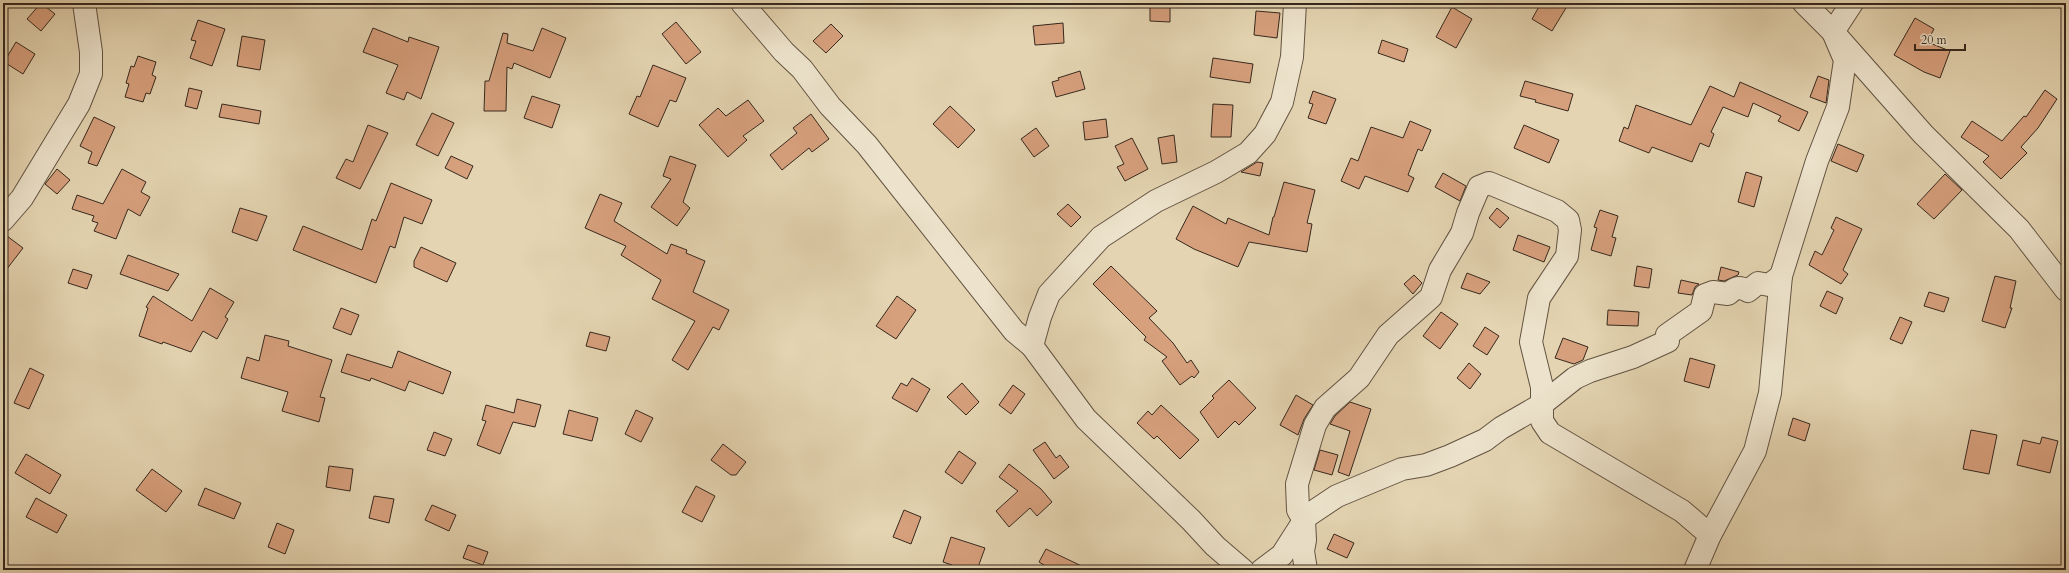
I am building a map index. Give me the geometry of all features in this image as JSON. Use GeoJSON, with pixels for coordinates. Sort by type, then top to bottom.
{"type":"FeatureCollection","features":[{"type":"Feature","properties":{"kind":"street"},"geometry":{"type":"LineString","coordinates":[[3,220],[22,198],[79,104],[90,74],[91,52],[84,3]]}},
{"type":"Feature","properties":{"kind":"street"},"geometry":{"type":"LineString","coordinates":[[742,3],[784,52],[802,69],[830,106],[867,145],[1014,331],[1032,346],[1086,418],[1191,520],[1215,546],[1243,570]]}},
{"type":"Feature","properties":{"kind":"street"},"geometry":{"type":"LineString","coordinates":[[1032,346],[1040,317],[1049,294],[1101,237],[1156,201],[1216,172],[1248,153],[1265,134],[1282,102],[1292,57],[1295,3]]}},
{"type":"Feature","properties":{"kind":"street"},"geometry":{"type":"LineString","coordinates":[[1804,3],[1833,32],[1923,134],[2019,229],[2066,290]]}},
{"type":"Feature","properties":{"kind":"street"},"geometry":{"type":"LineString","coordinates":[[1833,32],[1852,3]]}},
{"type":"Feature","properties":{"kind":"street"},"geometry":{"type":"LineString","coordinates":[[1695,570],[1710,534],[1755,451],[1770,392],[1781,276],[1817,161],[1838,107],[1845,60],[1833,32]]}},
{"type":"Feature","properties":{"kind":"street"},"geometry":{"type":"LineString","coordinates":[[1306,570],[1303,551],[1305,540],[1304,520],[1298,510],[1298,484],[1315,425],[1325,408],[1359,378],[1388,335],[1431,297],[1440,270],[1452,248],[1458,243],[1471,206],[1480,187],[1484,183],[1489,182],[1564,214],[1568,220],[1570,230],[1567,256],[1539,298],[1531,342],[1542,387],[1542,420],[1550,433],[1682,511],[1710,534]]}},
{"type":"Feature","properties":{"kind":"street"},"geometry":{"type":"LineString","coordinates":[[1262,570],[1282,555],[1307,516],[1337,496],[1402,469],[1426,465],[1450,456],[1485,440],[1501,428],[1541,405],[1575,378],[1590,371],[1634,357],[1668,341],[1667,335],[1701,311],[1705,295],[1713,292],[1728,294],[1734,288],[1740,287],[1748,291],[1758,283],[1769,285],[1781,276]]}},
{"type":"Feature","properties":{"kind":"building"},"geometry":{"type":"Polygon","coordinates":[[[41,3],[55,14],[41,31],[27,19],[41,3]]]}},
{"type":"Feature","properties":{"kind":"building"},"geometry":{"type":"Polygon","coordinates":[[[1150,3],[1170,3],[1170,22],[1150,21],[1150,3]]]}},
{"type":"Feature","properties":{"kind":"building"},"geometry":{"type":"Polygon","coordinates":[[[1541,3],[1569,3],[1552,31],[1532,19],[1541,3]]]}},
{"type":"Feature","properties":{"kind":"building"},"geometry":{"type":"Polygon","coordinates":[[[1452,7],[1472,19],[1456,48],[1436,37],[1452,7]]]}},
{"type":"Feature","properties":{"kind":"building"},"geometry":{"type":"Polygon","coordinates":[[[1256,11],[1280,13],[1277,38],[1254,35],[1256,11]]]}},
{"type":"Feature","properties":{"kind":"building"},"geometry":{"type":"Polygon","coordinates":[[[1915,18],[1934,29],[1927,42],[1950,51],[1940,78],[1924,72],[1894,55],[1915,18]]]}},
{"type":"Feature","properties":{"kind":"building"},"geometry":{"type":"Polygon","coordinates":[[[198,20],[225,29],[212,66],[190,58],[196,41],[191,40],[198,20]]]}},
{"type":"Feature","properties":{"kind":"building"},"geometry":{"type":"Polygon","coordinates":[[[676,22],[701,52],[686,64],[662,34],[676,22]]]}},
{"type":"Feature","properties":{"kind":"building"},"geometry":{"type":"Polygon","coordinates":[[[1063,23],[1064,43],[1035,45],[1033,26],[1063,23]]]}},
{"type":"Feature","properties":{"kind":"building"},"geometry":{"type":"Polygon","coordinates":[[[831,24],[843,36],[826,53],[813,41],[831,24]]]}},
{"type":"Feature","properties":{"kind":"building"},"geometry":{"type":"Polygon","coordinates":[[[373,28],[408,42],[409,37],[439,47],[421,99],[407,92],[404,100],[386,93],[398,65],[363,52],[373,28]]]}},
{"type":"Feature","properties":{"kind":"building"},"geometry":{"type":"Polygon","coordinates":[[[542,28],[566,38],[550,78],[514,63],[512,69],[507,67],[506,111],[484,111],[485,81],[489,81],[503,33],[508,34],[507,43],[533,51],[542,28]]]}},
{"type":"Feature","properties":{"kind":"building"},"geometry":{"type":"Polygon","coordinates":[[[242,36],[265,40],[260,70],[237,66],[242,36]]]}},
{"type":"Feature","properties":{"kind":"building"},"geometry":{"type":"Polygon","coordinates":[[[1382,40],[1408,49],[1404,62],[1378,53],[1382,40]]]}},
{"type":"Feature","properties":{"kind":"building"},"geometry":{"type":"Polygon","coordinates":[[[16,42],[35,54],[23,74],[4,62],[16,42]]]}},
{"type":"Feature","properties":{"kind":"building"},"geometry":{"type":"Polygon","coordinates":[[[138,56],[156,62],[152,75],[156,77],[150,94],[146,93],[143,102],[125,97],[129,84],[126,83],[131,66],[134,67],[138,56]]]}},
{"type":"Feature","properties":{"kind":"building"},"geometry":{"type":"Polygon","coordinates":[[[1213,58],[1253,64],[1250,83],[1210,77],[1213,58]]]}},
{"type":"Feature","properties":{"kind":"building"},"geometry":{"type":"Polygon","coordinates":[[[653,65],[686,78],[676,102],[670,100],[658,127],[629,114],[637,96],[640,97],[653,65]]]}},
{"type":"Feature","properties":{"kind":"building"},"geometry":{"type":"Polygon","coordinates":[[[1080,71],[1085,89],[1056,97],[1052,82],[1059,80],[1058,78],[1080,71]]]}},
{"type":"Feature","properties":{"kind":"building"},"geometry":{"type":"Polygon","coordinates":[[[1818,76],[1829,80],[1826,103],[1810,97],[1818,76]]]}},
{"type":"Feature","properties":{"kind":"building"},"geometry":{"type":"Polygon","coordinates":[[[1525,81],[1573,94],[1568,111],[1535,102],[1536,100],[1520,96],[1525,81]]]}},
{"type":"Feature","properties":{"kind":"building"},"geometry":{"type":"Polygon","coordinates":[[[1740,82],[1808,112],[1799,131],[1778,121],[1781,116],[1753,103],[1748,117],[1723,107],[1711,132],[1714,134],[1709,147],[1700,143],[1692,162],[1652,147],[1649,153],[1619,141],[1624,127],[1628,129],[1636,105],[1691,125],[1710,86],[1734,97],[1740,82]]]}},
{"type":"Feature","properties":{"kind":"building"},"geometry":{"type":"Polygon","coordinates":[[[189,88],[202,91],[197,109],[185,106],[189,88]]]}},
{"type":"Feature","properties":{"kind":"building"},"geometry":{"type":"Polygon","coordinates":[[[2045,90],[2057,99],[2038,128],[2021,147],[2027,153],[2001,179],[1983,162],[1989,156],[1961,137],[1972,121],[2002,141],[2024,116],[2026,117],[2045,90]]]}},
{"type":"Feature","properties":{"kind":"building"},"geometry":{"type":"Polygon","coordinates":[[[1313,91],[1336,99],[1326,124],[1308,118],[1313,104],[1309,103],[1313,91]]]}},
{"type":"Feature","properties":{"kind":"building"},"geometry":{"type":"Polygon","coordinates":[[[532,96],[560,105],[552,128],[524,118],[532,96]]]}},
{"type":"Feature","properties":{"kind":"building"},"geometry":{"type":"Polygon","coordinates":[[[748,100],[764,121],[743,136],[747,140],[728,157],[699,125],[718,108],[726,116],[748,100]]]}},
{"type":"Feature","properties":{"kind":"building"},"geometry":{"type":"Polygon","coordinates":[[[222,104],[261,111],[259,124],[219,117],[222,104]]]}},
{"type":"Feature","properties":{"kind":"building"},"geometry":{"type":"Polygon","coordinates":[[[1213,104],[1233,105],[1231,137],[1211,137],[1213,104]]]}},
{"type":"Feature","properties":{"kind":"building"},"geometry":{"type":"Polygon","coordinates":[[[950,106],[975,130],[958,148],[933,124],[950,106]]]}},
{"type":"Feature","properties":{"kind":"building"},"geometry":{"type":"Polygon","coordinates":[[[432,113],[454,123],[438,156],[416,145],[432,113]]]}},
{"type":"Feature","properties":{"kind":"building"},"geometry":{"type":"Polygon","coordinates":[[[811,114],[829,139],[812,152],[809,148],[782,170],[770,155],[797,133],[793,128],[811,114]]]}},
{"type":"Feature","properties":{"kind":"building"},"geometry":{"type":"Polygon","coordinates":[[[94,117],[115,127],[97,166],[88,163],[92,152],[80,146],[94,117]]]}},
{"type":"Feature","properties":{"kind":"building"},"geometry":{"type":"Polygon","coordinates":[[[1106,119],[1108,137],[1085,140],[1083,122],[1106,119]]]}},
{"type":"Feature","properties":{"kind":"building"},"geometry":{"type":"Polygon","coordinates":[[[1410,121],[1431,130],[1422,151],[1418,149],[1408,175],[1414,178],[1408,192],[1365,176],[1359,189],[1341,181],[1351,158],[1358,161],[1371,127],[1403,138],[1410,121]]]}},
{"type":"Feature","properties":{"kind":"building"},"geometry":{"type":"Polygon","coordinates":[[[368,125],[388,133],[360,189],[336,178],[346,159],[353,162],[368,125]]]}},
{"type":"Feature","properties":{"kind":"building"},"geometry":{"type":"Polygon","coordinates":[[[1524,125],[1559,140],[1549,163],[1514,148],[1524,125]]]}},
{"type":"Feature","properties":{"kind":"building"},"geometry":{"type":"Polygon","coordinates":[[[1036,128],[1049,146],[1034,157],[1021,139],[1036,128]]]}},
{"type":"Feature","properties":{"kind":"building"},"geometry":{"type":"Polygon","coordinates":[[[1174,135],[1177,162],[1162,164],[1158,138],[1174,135]]]}},
{"type":"Feature","properties":{"kind":"building"},"geometry":{"type":"Polygon","coordinates":[[[1132,138],[1148,169],[1125,181],[1117,167],[1124,164],[1115,146],[1132,138]]]}},
{"type":"Feature","properties":{"kind":"building"},"geometry":{"type":"Polygon","coordinates":[[[1838,144],[1864,155],[1857,172],[1831,161],[1838,144]]]}},
{"type":"Feature","properties":{"kind":"building"},"geometry":{"type":"Polygon","coordinates":[[[451,156],[473,166],[467,179],[445,168],[451,156]]]}},
{"type":"Feature","properties":{"kind":"building"},"geometry":{"type":"Polygon","coordinates":[[[670,156],[696,165],[683,202],[690,208],[677,226],[651,207],[671,179],[663,176],[670,156]]]}},
{"type":"Feature","properties":{"kind":"building"},"geometry":{"type":"Polygon","coordinates":[[[1257,162],[1263,163],[1260,176],[1241,172],[1257,162]]]}},
{"type":"Feature","properties":{"kind":"building"},"geometry":{"type":"Polygon","coordinates":[[[57,169],[70,180],[57,194],[45,184],[57,169]]]}},
{"type":"Feature","properties":{"kind":"building"},"geometry":{"type":"Polygon","coordinates":[[[122,169],[146,182],[141,192],[150,197],[140,216],[128,209],[116,239],[94,231],[98,223],[92,221],[94,216],[72,209],[77,195],[103,204],[122,169]]]}},
{"type":"Feature","properties":{"kind":"building"},"geometry":{"type":"Polygon","coordinates":[[[1746,172],[1762,177],[1754,207],[1738,202],[1746,172]]]}},
{"type":"Feature","properties":{"kind":"building"},"geometry":{"type":"Polygon","coordinates":[[[1443,173],[1466,186],[1460,201],[1435,187],[1443,173]]]}},
{"type":"Feature","properties":{"kind":"building"},"geometry":{"type":"Polygon","coordinates":[[[1945,174],[1962,190],[1934,219],[1917,204],[1945,174]]]}},
{"type":"Feature","properties":{"kind":"building"},"geometry":{"type":"Polygon","coordinates":[[[1284,182],[1315,190],[1307,223],[1312,224],[1307,252],[1249,242],[1238,267],[1194,249],[1176,239],[1193,206],[1226,224],[1228,218],[1269,235],[1284,182]]]}},
{"type":"Feature","properties":{"kind":"building"},"geometry":{"type":"Polygon","coordinates":[[[391,183],[432,200],[422,224],[404,217],[395,248],[390,246],[376,283],[293,250],[303,226],[362,250],[372,219],[376,221],[391,183]]]}},
{"type":"Feature","properties":{"kind":"building"},"geometry":{"type":"Polygon","coordinates":[[[600,194],[622,203],[614,221],[667,254],[671,244],[687,250],[686,253],[705,261],[693,292],[729,310],[719,330],[713,327],[688,370],[672,360],[695,321],[652,299],[661,280],[621,255],[626,246],[585,228],[600,194]]]}},
{"type":"Feature","properties":{"kind":"building"},"geometry":{"type":"Polygon","coordinates":[[[1068,204],[1081,217],[1071,227],[1057,214],[1068,204]]]}},
{"type":"Feature","properties":{"kind":"building"},"geometry":{"type":"Polygon","coordinates":[[[240,208],[267,216],[257,241],[232,232],[240,208]]]}},
{"type":"Feature","properties":{"kind":"building"},"geometry":{"type":"Polygon","coordinates":[[[1497,208],[1509,218],[1500,228],[1489,218],[1497,208]]]}},
{"type":"Feature","properties":{"kind":"building"},"geometry":{"type":"Polygon","coordinates":[[[1600,210],[1618,216],[1612,237],[1616,238],[1611,256],[1591,250],[1597,228],[1594,227],[1600,210]]]}},
{"type":"Feature","properties":{"kind":"building"},"geometry":{"type":"Polygon","coordinates":[[[1836,217],[1862,229],[1843,270],[1848,274],[1841,284],[1809,265],[1815,251],[1822,255],[1834,230],[1831,228],[1836,217]]]}},
{"type":"Feature","properties":{"kind":"building"},"geometry":{"type":"Polygon","coordinates":[[[3,233],[23,248],[3,274],[3,233]]]}},
{"type":"Feature","properties":{"kind":"building"},"geometry":{"type":"Polygon","coordinates":[[[1518,235],[1550,247],[1544,262],[1513,250],[1518,235]]]}},
{"type":"Feature","properties":{"kind":"building"},"geometry":{"type":"Polygon","coordinates":[[[421,247],[456,263],[447,282],[414,267],[414,261],[421,247]]]}},
{"type":"Feature","properties":{"kind":"building"},"geometry":{"type":"Polygon","coordinates":[[[128,255],[179,274],[168,291],[120,274],[128,255]]]}},
{"type":"Feature","properties":{"kind":"building"},"geometry":{"type":"Polygon","coordinates":[[[1111,266],[1157,311],[1149,318],[1173,343],[1187,363],[1191,360],[1199,372],[1194,378],[1192,376],[1180,385],[1162,361],[1167,357],[1144,340],[1146,337],[1093,284],[1111,266]]]}},
{"type":"Feature","properties":{"kind":"building"},"geometry":{"type":"Polygon","coordinates":[[[1637,266],[1652,269],[1649,288],[1634,286],[1637,266]]]}},
{"type":"Feature","properties":{"kind":"building"},"geometry":{"type":"Polygon","coordinates":[[[1721,267],[1739,272],[1738,275],[1724,281],[1718,280],[1721,267]]]}},
{"type":"Feature","properties":{"kind":"building"},"geometry":{"type":"Polygon","coordinates":[[[73,269],[92,275],[87,289],[68,283],[73,269]]]}},
{"type":"Feature","properties":{"kind":"building"},"geometry":{"type":"Polygon","coordinates":[[[1467,273],[1490,282],[1480,294],[1461,288],[1467,273]]]}},
{"type":"Feature","properties":{"kind":"building"},"geometry":{"type":"Polygon","coordinates":[[[1414,275],[1422,283],[1413,294],[1404,284],[1414,275]]]}},
{"type":"Feature","properties":{"kind":"building"},"geometry":{"type":"Polygon","coordinates":[[[1995,276],[2016,281],[2010,308],[2012,308],[2005,328],[1982,321],[1995,276]]]}},
{"type":"Feature","properties":{"kind":"building"},"geometry":{"type":"Polygon","coordinates":[[[1681,280],[1699,284],[1695,287],[1692,295],[1678,293],[1681,280]]]}},
{"type":"Feature","properties":{"kind":"building"},"geometry":{"type":"Polygon","coordinates":[[[210,288],[234,302],[225,317],[228,319],[217,339],[203,331],[191,352],[163,342],[162,344],[139,336],[148,308],[146,307],[153,296],[192,321],[210,288]]]}},
{"type":"Feature","properties":{"kind":"building"},"geometry":{"type":"Polygon","coordinates":[[[1827,291],[1843,298],[1836,314],[1820,306],[1827,291]]]}},
{"type":"Feature","properties":{"kind":"building"},"geometry":{"type":"Polygon","coordinates":[[[1929,292],[1949,298],[1944,312],[1924,306],[1929,292]]]}},
{"type":"Feature","properties":{"kind":"building"},"geometry":{"type":"Polygon","coordinates":[[[897,296],[916,310],[896,339],[876,326],[897,296]]]}},
{"type":"Feature","properties":{"kind":"building"},"geometry":{"type":"Polygon","coordinates":[[[341,308],[359,315],[351,335],[333,328],[341,308]]]}},
{"type":"Feature","properties":{"kind":"building"},"geometry":{"type":"Polygon","coordinates":[[[1608,310],[1639,312],[1638,326],[1607,325],[1608,310]]]}},
{"type":"Feature","properties":{"kind":"building"},"geometry":{"type":"Polygon","coordinates":[[[1441,312],[1458,324],[1440,349],[1423,336],[1441,312]]]}},
{"type":"Feature","properties":{"kind":"building"},"geometry":{"type":"Polygon","coordinates":[[[1900,317],[1912,322],[1902,344],[1890,339],[1900,317]]]}},
{"type":"Feature","properties":{"kind":"building"},"geometry":{"type":"Polygon","coordinates":[[[1485,327],[1499,336],[1487,355],[1473,346],[1485,327]]]}},
{"type":"Feature","properties":{"kind":"building"},"geometry":{"type":"Polygon","coordinates":[[[590,332],[610,337],[606,351],[586,346],[590,332]]]}},
{"type":"Feature","properties":{"kind":"building"},"geometry":{"type":"Polygon","coordinates":[[[265,335],[289,341],[288,346],[332,360],[320,397],[325,398],[319,422],[282,411],[288,392],[241,378],[247,357],[259,361],[265,335]]]}},
{"type":"Feature","properties":{"kind":"building"},"geometry":{"type":"Polygon","coordinates":[[[1563,338],[1588,347],[1583,360],[1574,364],[1555,358],[1563,338]]]}},
{"type":"Feature","properties":{"kind":"building"},"geometry":{"type":"Polygon","coordinates":[[[398,351],[451,372],[443,394],[409,381],[405,391],[371,378],[370,381],[341,372],[347,354],[392,368],[398,351]]]}},
{"type":"Feature","properties":{"kind":"building"},"geometry":{"type":"Polygon","coordinates":[[[1690,358],[1715,365],[1709,388],[1684,381],[1690,358]]]}},
{"type":"Feature","properties":{"kind":"building"},"geometry":{"type":"Polygon","coordinates":[[[1469,363],[1481,374],[1470,389],[1457,378],[1469,363]]]}},
{"type":"Feature","properties":{"kind":"building"},"geometry":{"type":"Polygon","coordinates":[[[30,368],[44,375],[29,409],[14,403],[30,368]]]}},
{"type":"Feature","properties":{"kind":"building"},"geometry":{"type":"Polygon","coordinates":[[[912,378],[930,389],[917,412],[892,398],[901,383],[907,386],[912,378]]]}},
{"type":"Feature","properties":{"kind":"building"},"geometry":{"type":"Polygon","coordinates":[[[1229,380],[1256,408],[1239,425],[1235,421],[1218,438],[1200,412],[1214,398],[1212,396],[1229,380]]]}},
{"type":"Feature","properties":{"kind":"building"},"geometry":{"type":"Polygon","coordinates":[[[962,383],[979,402],[966,415],[947,397],[962,383]]]}},
{"type":"Feature","properties":{"kind":"building"},"geometry":{"type":"Polygon","coordinates":[[[1013,385],[1025,394],[1011,414],[999,405],[1013,385]]]}},
{"type":"Feature","properties":{"kind":"building"},"geometry":{"type":"Polygon","coordinates":[[[1296,395],[1313,405],[1304,419],[1298,435],[1280,425],[1296,395]]]}},
{"type":"Feature","properties":{"kind":"building"},"geometry":{"type":"Polygon","coordinates":[[[517,399],[541,405],[535,427],[513,422],[500,454],[477,445],[486,421],[482,420],[486,405],[514,413],[517,399]]]}},
{"type":"Feature","properties":{"kind":"building"},"geometry":{"type":"Polygon","coordinates":[[[1350,402],[1371,409],[1349,476],[1338,472],[1350,431],[1330,424],[1335,416],[1350,402]]]}},
{"type":"Feature","properties":{"kind":"building"},"geometry":{"type":"Polygon","coordinates":[[[1161,405],[1199,440],[1180,459],[1157,436],[1154,439],[1137,423],[1148,411],[1152,415],[1161,405]]]}},
{"type":"Feature","properties":{"kind":"building"},"geometry":{"type":"Polygon","coordinates":[[[569,410],[598,418],[592,441],[563,434],[569,410]]]}},
{"type":"Feature","properties":{"kind":"building"},"geometry":{"type":"Polygon","coordinates":[[[636,410],[653,418],[641,442],[625,434],[636,410]]]}},
{"type":"Feature","properties":{"kind":"building"},"geometry":{"type":"Polygon","coordinates":[[[1793,418],[1810,424],[1805,441],[1788,435],[1793,418]]]}},
{"type":"Feature","properties":{"kind":"building"},"geometry":{"type":"Polygon","coordinates":[[[1971,430],[1997,435],[1989,474],[1963,469],[1971,430]]]}},
{"type":"Feature","properties":{"kind":"building"},"geometry":{"type":"Polygon","coordinates":[[[434,432],[452,439],[445,456],[427,450],[434,432]]]}},
{"type":"Feature","properties":{"kind":"building"},"geometry":{"type":"Polygon","coordinates":[[[2042,437],[2058,441],[2050,473],[2017,465],[2023,440],[2040,444],[2042,437]]]}},
{"type":"Feature","properties":{"kind":"building"},"geometry":{"type":"Polygon","coordinates":[[[1045,442],[1056,458],[1060,455],[1069,467],[1054,479],[1033,450],[1045,442]]]}},
{"type":"Feature","properties":{"kind":"building"},"geometry":{"type":"Polygon","coordinates":[[[723,444],[746,462],[736,475],[731,475],[711,460],[723,444]]]}},
{"type":"Feature","properties":{"kind":"building"},"geometry":{"type":"Polygon","coordinates":[[[1320,450],[1338,455],[1332,475],[1314,470],[1320,450]]]}},
{"type":"Feature","properties":{"kind":"building"},"geometry":{"type":"Polygon","coordinates":[[[959,451],[976,463],[962,484],[945,472],[959,451]]]}},
{"type":"Feature","properties":{"kind":"building"},"geometry":{"type":"Polygon","coordinates":[[[26,454],[61,475],[50,494],[15,473],[26,454]]]}},
{"type":"Feature","properties":{"kind":"building"},"geometry":{"type":"Polygon","coordinates":[[[1009,464],[1041,489],[1052,502],[1037,516],[1030,508],[1009,527],[996,511],[1018,491],[999,477],[1009,464]]]}},
{"type":"Feature","properties":{"kind":"building"},"geometry":{"type":"Polygon","coordinates":[[[329,466],[353,469],[350,491],[326,487],[329,466]]]}},
{"type":"Feature","properties":{"kind":"building"},"geometry":{"type":"Polygon","coordinates":[[[152,469],[182,491],[166,512],[136,490],[152,469]]]}},
{"type":"Feature","properties":{"kind":"building"},"geometry":{"type":"Polygon","coordinates":[[[696,486],[715,496],[702,522],[682,512],[696,486]]]}},
{"type":"Feature","properties":{"kind":"building"},"geometry":{"type":"Polygon","coordinates":[[[205,488],[241,503],[234,519],[198,505],[205,488]]]}},
{"type":"Feature","properties":{"kind":"building"},"geometry":{"type":"Polygon","coordinates":[[[374,496],[394,499],[389,523],[369,518],[374,496]]]}},
{"type":"Feature","properties":{"kind":"building"},"geometry":{"type":"Polygon","coordinates":[[[36,498],[67,515],[57,533],[26,517],[36,498]]]}},
{"type":"Feature","properties":{"kind":"building"},"geometry":{"type":"Polygon","coordinates":[[[432,505],[456,515],[449,531],[425,520],[432,505]]]}},
{"type":"Feature","properties":{"kind":"building"},"geometry":{"type":"Polygon","coordinates":[[[904,510],[921,517],[911,544],[893,537],[904,510]]]}},
{"type":"Feature","properties":{"kind":"building"},"geometry":{"type":"Polygon","coordinates":[[[277,523],[294,530],[285,554],[268,547],[277,523]]]}},
{"type":"Feature","properties":{"kind":"building"},"geometry":{"type":"Polygon","coordinates":[[[1334,534],[1354,543],[1347,558],[1327,549],[1334,534]]]}},
{"type":"Feature","properties":{"kind":"building"},"geometry":{"type":"Polygon","coordinates":[[[951,537],[985,548],[977,570],[950,570],[952,565],[943,562],[951,537]]]}},
{"type":"Feature","properties":{"kind":"building"},"geometry":{"type":"Polygon","coordinates":[[[468,545],[488,552],[483,565],[463,558],[468,545]]]}},
{"type":"Feature","properties":{"kind":"building"},"geometry":{"type":"Polygon","coordinates":[[[1046,549],[1090,570],[1041,570],[1044,565],[1039,562],[1046,549]]]}}]}
